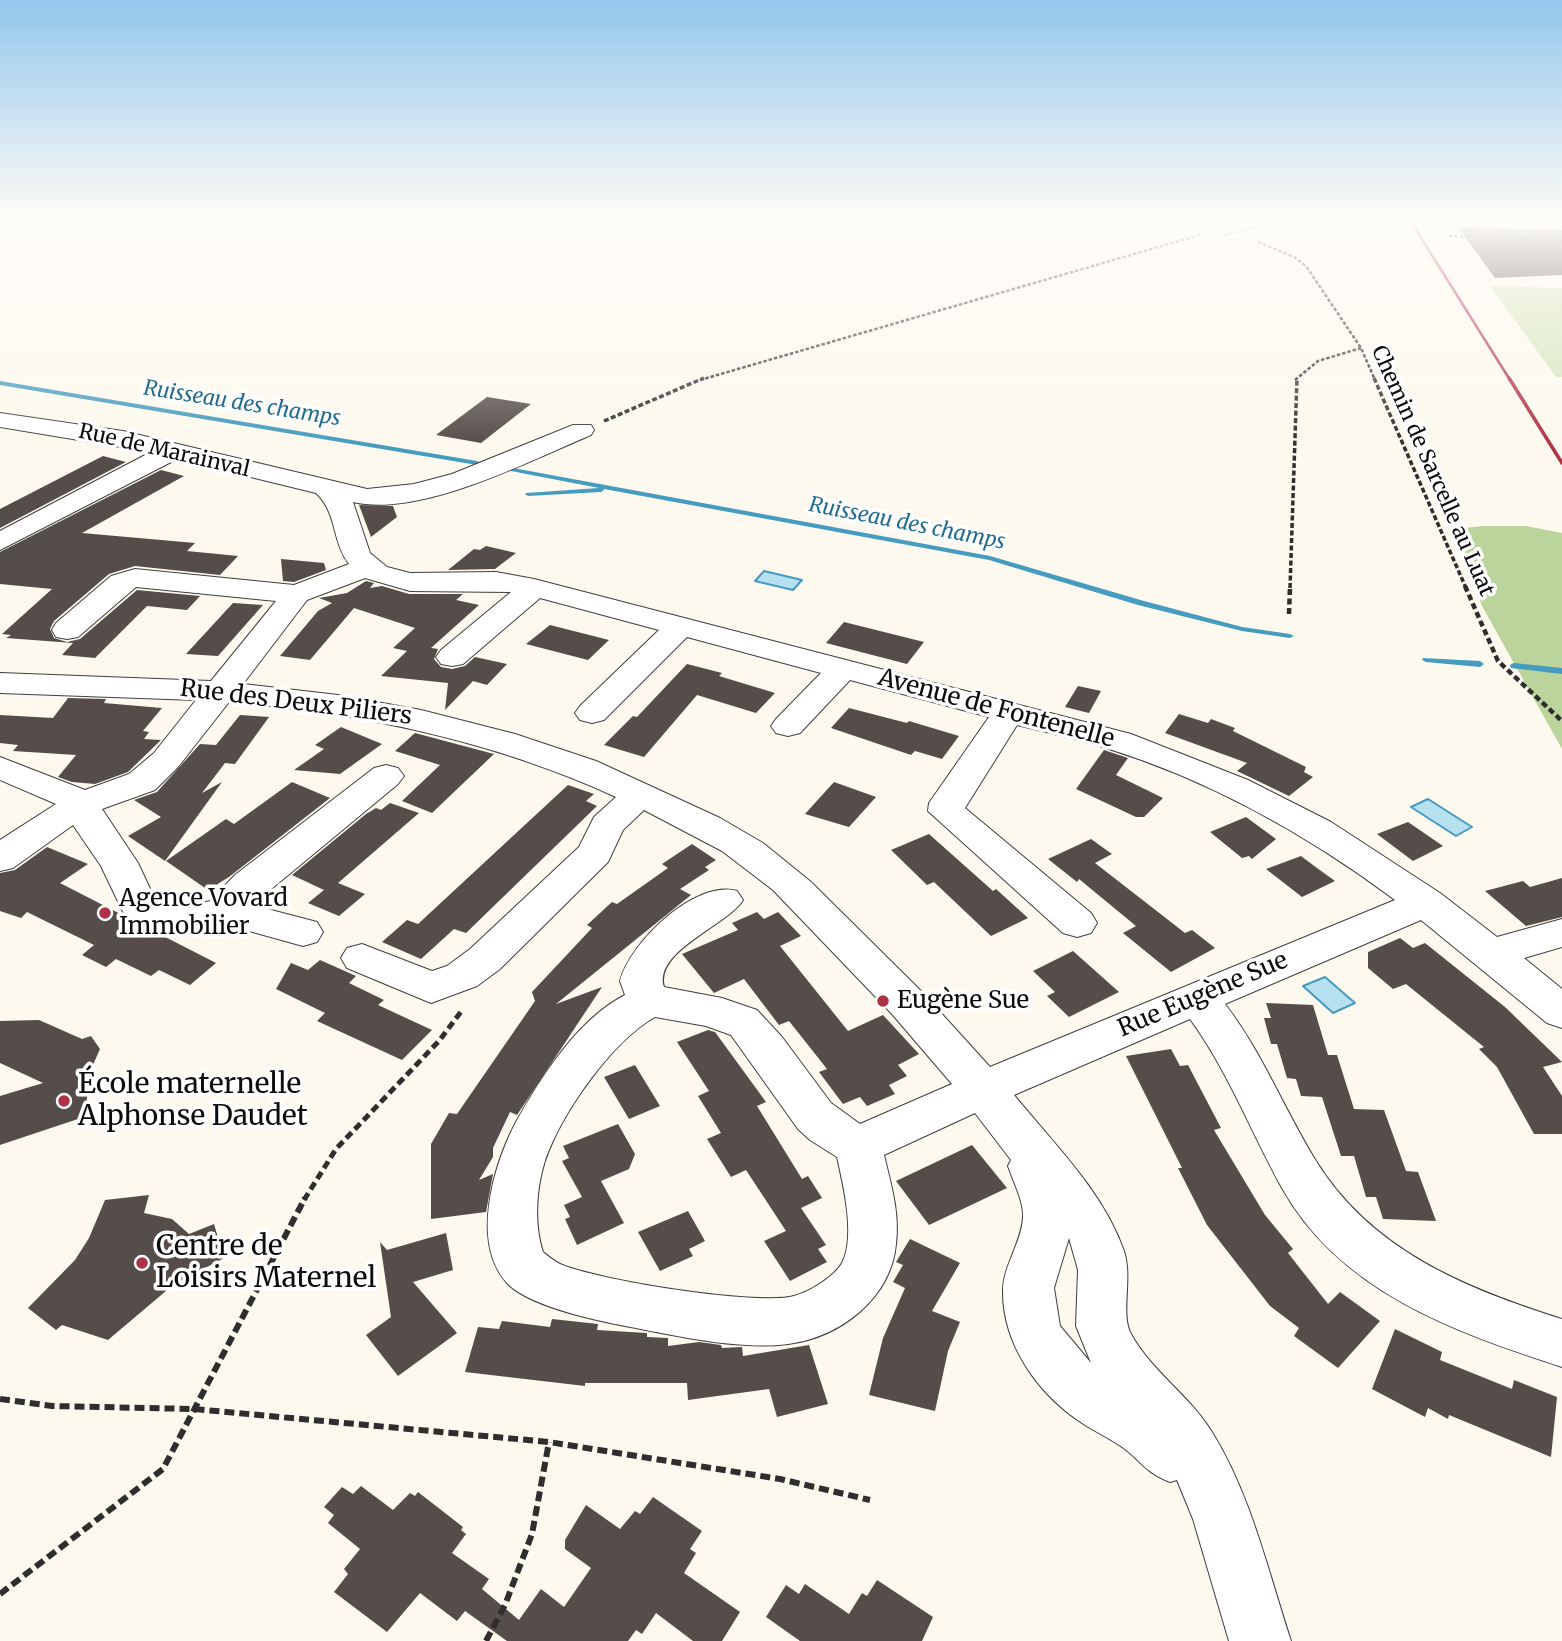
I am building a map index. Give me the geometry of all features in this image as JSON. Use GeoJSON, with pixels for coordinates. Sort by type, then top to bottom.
{"type":"FeatureCollection","features":[{"type":"Feature","properties":{"kind":"street","name":"Rue de Marainval"},"geometry":{"type":"LineString","coordinates":[[3,423],[93,432],[327,489],[375,497],[441,486],[582,430]]}},
{"type":"Feature","properties":{"kind":"street"},"geometry":{"type":"LineString","coordinates":[[0,542],[172,451]]}},
{"type":"Feature","properties":{"kind":"street"},"geometry":{"type":"LineString","coordinates":[[67,629],[121,583],[135,578],[297,594],[366,567],[355,555],[340,499],[327,489]]}},
{"type":"Feature","properties":{"kind":"street","name":"Avenue de Fontenelle"},"geometry":{"type":"LineString","coordinates":[[366,567],[430,585],[496,581],[534,587],[1119,741],[1198,771],[1272,806],[1343,846],[1426,902],[1562,1012]]}},
{"type":"Feature","properties":{"kind":"street"},"geometry":{"type":"LineString","coordinates":[[452,657],[534,587]]}},
{"type":"Feature","properties":{"kind":"street"},"geometry":{"type":"LineString","coordinates":[[0,859],[81,804],[142,782],[166,760],[297,594]]}},
{"type":"Feature","properties":{"kind":"street"},"geometry":{"type":"LineString","coordinates":[[592,713],[682,625]]}},
{"type":"Feature","properties":{"kind":"street"},"geometry":{"type":"LineString","coordinates":[[788,726],[844,668]]}},
{"type":"Feature","properties":{"kind":"street","name":"Rue des Deux Piliers"},"geometry":{"type":"LineString","coordinates":[[0,683],[114,684],[218,691],[326,702],[442,723],[513,743],[642,793],[722,834],[776,872],[923,1020],[1076,1207],[1092,1232],[1102,1261],[1104,1283],[1100,1305],[1103,1330],[1114,1355],[1132,1384],[1192,1450],[1213,1498],[1260,1641]]}},
{"type":"Feature","properties":{"kind":"street"},"geometry":{"type":"LineString","coordinates":[[1009,712],[947,803],[946,811],[1077,923]]}},
{"type":"Feature","properties":{"kind":"street"},"geometry":{"type":"LineString","coordinates":[[0,768],[63,792],[81,804],[91,825],[119,863],[137,902],[157,914],[198,918],[224,911],[303,932]]}},
{"type":"Feature","properties":{"kind":"street"},"geometry":{"type":"LineString","coordinates":[[224,911],[249,884],[386,776]]}},
{"type":"Feature","properties":{"kind":"street"},"geometry":{"type":"LineString","coordinates":[[362,958],[441,1003],[462,976],[485,959],[596,853],[607,825],[642,793]]}},
{"type":"Feature","properties":{"kind":"street"},"geometry":{"type":"LineString","coordinates":[[650,1002],[641,982],[644,970],[658,948],[723,900]]}},
{"type":"Feature","properties":{"kind":"street","name":"Rue Eugène Sue"},"geometry":{"type":"LineString","coordinates":[[859,1146],[981,1090],[1426,902]]}},
{"type":"Feature","properties":{"kind":"street"},"geometry":{"type":"LineString","coordinates":[[1492,953],[1562,933]]}},
{"type":"Feature","properties":{"kind":"street"},"geometry":{"type":"LineString","coordinates":[[1196,998],[1219,1026],[1300,1176],[1338,1227],[1367,1255],[1402,1279],[1507,1326],[1562,1343]]}},
{"type":"Feature","properties":{"kind":"street"},"geometry":{"type":"LineString","coordinates":[[650,1002],[702,1009],[743,1022],[826,1126],[859,1146],[870,1208],[871,1248],[862,1276],[817,1312],[788,1321],[702,1316],[587,1295],[551,1285],[525,1268],[513,1240],[513,1214],[520,1162],[579,1063],[611,1027],[650,1002]]}},
{"type":"Feature","properties":{"kind":"street","name":"Rue des Deux Piliers"},"geometry":{"type":"LineString","coordinates":[[1025,1145],[1048,1213],[1046,1231],[1028,1289],[1035,1334],[1063,1374],[1100,1404],[1141,1427],[1213,1498]]}},
{"type":"Feature","properties":{"kind":"path"},"geometry":{"type":"LineString","coordinates":[[582,430],[720,373],[1000,294]]}},
{"type":"Feature","properties":{"kind":"path","name":"Chemin de Sarcelle au Luat"},"geometry":{"type":"LineString","coordinates":[[1324,294],[1361,348],[1498,661],[1562,721]]}},
{"type":"Feature","properties":{"kind":"path"},"geometry":{"type":"LineString","coordinates":[[1289,614],[1295,379],[1304,368],[1318,360],[1361,348]]}},
{"type":"Feature","properties":{"kind":"path"},"geometry":{"type":"LineString","coordinates":[[0,1594],[163,1469],[302,1202],[336,1149],[439,1041],[441,1003]]}},
{"type":"Feature","properties":{"kind":"path"},"geometry":{"type":"LineString","coordinates":[[0,1399],[52,1406],[194,1409],[549,1442],[780,1479],[870,1500]]}},
{"type":"Feature","properties":{"kind":"path"},"geometry":{"type":"LineString","coordinates":[[486,1641],[505,1605],[532,1534],[549,1442]]}},
{"type":"Feature","properties":{"kind":"green space"},"geometry":{"type":"Polygon","coordinates":[[[1495,294],[1562,294],[1562,377],[1556,377],[1495,294]]]}},
{"type":"Feature","properties":{"kind":"green space"},"geometry":{"type":"Polygon","coordinates":[[[1526,526],[1562,533],[1562,749],[1482,606],[1456,529],[1526,526]]]}},
{"type":"Feature","properties":{"kind":"water"},"geometry":{"type":"Polygon","coordinates":[[[764,571],[802,580],[793,590],[755,581],[764,571]]]}},
{"type":"Feature","properties":{"kind":"water"},"geometry":{"type":"Polygon","coordinates":[[[1428,799],[1472,827],[1456,836],[1411,807],[1428,799]]]}},
{"type":"Feature","properties":{"kind":"water"},"geometry":{"type":"Polygon","coordinates":[[[1325,977],[1355,1003],[1333,1013],[1303,986],[1325,977]]]}},
{"type":"Feature","properties":{"kind":"building"},"geometry":{"type":"Polygon","coordinates":[[[487,397],[531,404],[481,443],[436,435],[487,397]]]}},
{"type":"Feature","properties":{"kind":"building"},"geometry":{"type":"Polygon","coordinates":[[[103,456],[126,462],[0,528],[0,509],[103,456]]]}},
{"type":"Feature","properties":{"kind":"building"},"geometry":{"type":"Polygon","coordinates":[[[161,470],[184,476],[82,533],[195,543],[187,551],[238,556],[220,575],[135,566],[109,574],[54,621],[50,629],[54,638],[67,642],[80,639],[137,590],[200,596],[187,610],[147,606],[95,658],[62,655],[73,643],[6,638],[11,635],[2,634],[52,589],[0,584],[0,552],[161,470]]]}},
{"type":"Feature","properties":{"kind":"building"},"geometry":{"type":"Polygon","coordinates":[[[359,505],[393,506],[397,517],[371,537],[359,505]]]}},
{"type":"Feature","properties":{"kind":"building"},"geometry":{"type":"Polygon","coordinates":[[[486,546],[516,553],[495,569],[448,570],[474,549],[480,550],[486,546]]]}},
{"type":"Feature","properties":{"kind":"building"},"geometry":{"type":"Polygon","coordinates":[[[281,559],[324,563],[326,570],[294,582],[283,581],[281,559]]]}},
{"type":"Feature","properties":{"kind":"building"},"geometry":{"type":"Polygon","coordinates":[[[366,581],[374,583],[370,588],[382,586],[409,594],[463,594],[456,600],[479,605],[431,648],[438,649],[434,659],[441,667],[452,669],[465,666],[475,657],[507,664],[487,685],[473,681],[445,710],[448,683],[381,676],[407,651],[393,648],[415,628],[354,608],[310,660],[280,656],[318,611],[332,603],[319,598],[347,593],[366,581]]]}},
{"type":"Feature","properties":{"kind":"building"},"geometry":{"type":"Polygon","coordinates":[[[233,603],[263,605],[218,656],[186,654],[233,603]]]}},
{"type":"Feature","properties":{"kind":"building"},"geometry":{"type":"Polygon","coordinates":[[[844,622],[924,642],[907,664],[826,643],[844,622]]]}},
{"type":"Feature","properties":{"kind":"building"},"geometry":{"type":"Polygon","coordinates":[[[550,625],[609,640],[588,660],[526,644],[550,625]]]}},
{"type":"Feature","properties":{"kind":"building"},"geometry":{"type":"Polygon","coordinates":[[[687,664],[722,673],[719,676],[775,693],[756,713],[697,695],[644,757],[604,745],[633,716],[637,717],[687,664]]]}},
{"type":"Feature","properties":{"kind":"building"},"geometry":{"type":"Polygon","coordinates":[[[1078,686],[1101,691],[1089,713],[1065,707],[1078,686]]]}},
{"type":"Feature","properties":{"kind":"building"},"geometry":{"type":"Polygon","coordinates":[[[68,698],[106,699],[104,703],[162,708],[143,731],[149,732],[144,739],[161,740],[128,772],[95,784],[72,782],[58,777],[76,755],[13,751],[18,745],[0,743],[0,715],[53,718],[68,698]]]}},
{"type":"Feature","properties":{"kind":"building"},"geometry":{"type":"Polygon","coordinates":[[[849,708],[907,723],[909,721],[959,736],[942,759],[915,751],[911,755],[831,728],[849,708]]]}},
{"type":"Feature","properties":{"kind":"building"},"geometry":{"type":"Polygon","coordinates":[[[1179,714],[1208,723],[1211,719],[1235,728],[1233,731],[1306,767],[1304,772],[1313,777],[1289,796],[1237,771],[1247,763],[1165,733],[1179,714]]]}},
{"type":"Feature","properties":{"kind":"building"},"geometry":{"type":"Polygon","coordinates":[[[240,715],[269,717],[235,764],[225,763],[202,793],[222,782],[165,861],[128,836],[161,817],[134,800],[157,792],[200,744],[216,745],[240,715]]]}},
{"type":"Feature","properties":{"kind":"building"},"geometry":{"type":"Polygon","coordinates":[[[341,727],[382,744],[340,774],[294,770],[324,749],[315,745],[341,727]]]}},
{"type":"Feature","properties":{"kind":"building"},"geometry":{"type":"Polygon","coordinates":[[[415,733],[494,754],[432,813],[402,801],[440,765],[395,751],[415,733]]]}},
{"type":"Feature","properties":{"kind":"building"},"geometry":{"type":"Polygon","coordinates":[[[1104,750],[1128,758],[1116,775],[1163,798],[1144,817],[1136,817],[1076,789],[1104,750]]]}},
{"type":"Feature","properties":{"kind":"building"},"geometry":{"type":"Polygon","coordinates":[[[292,782],[330,798],[229,877],[208,890],[166,861],[226,819],[234,824],[292,782]]]}},
{"type":"Feature","properties":{"kind":"building"},"geometry":{"type":"Polygon","coordinates":[[[834,782],[876,797],[849,827],[805,814],[834,782]]]}},
{"type":"Feature","properties":{"kind":"building"},"geometry":{"type":"Polygon","coordinates":[[[568,785],[594,794],[586,801],[597,806],[466,933],[454,929],[421,959],[382,942],[407,920],[418,924],[568,785]]]}},
{"type":"Feature","properties":{"kind":"building"},"geometry":{"type":"Polygon","coordinates":[[[390,803],[419,813],[338,883],[365,894],[339,916],[308,903],[324,890],[292,875],[366,814],[376,808],[381,810],[390,803]]]}},
{"type":"Feature","properties":{"kind":"building"},"geometry":{"type":"Polygon","coordinates":[[[1246,817],[1276,839],[1252,859],[1249,856],[1242,858],[1210,832],[1246,817]]]}},
{"type":"Feature","properties":{"kind":"building"},"geometry":{"type":"Polygon","coordinates":[[[1408,822],[1443,846],[1413,861],[1377,834],[1408,822]]]}},
{"type":"Feature","properties":{"kind":"building"},"geometry":{"type":"Polygon","coordinates":[[[929,834],[1028,918],[991,936],[934,882],[927,885],[891,850],[929,834]]]}},
{"type":"Feature","properties":{"kind":"building"},"geometry":{"type":"Polygon","coordinates":[[[1091,839],[1112,854],[1095,863],[1185,933],[1192,930],[1215,948],[1171,972],[1123,933],[1136,926],[1079,879],[1077,882],[1048,859],[1091,839]]]}},
{"type":"Feature","properties":{"kind":"building"},"geometry":{"type":"Polygon","coordinates":[[[692,844],[716,860],[705,867],[709,870],[680,889],[691,895],[556,1004],[602,987],[517,1115],[510,1112],[493,1148],[493,1157],[479,1180],[493,1174],[486,1212],[431,1219],[431,1144],[449,1113],[457,1114],[535,1001],[532,992],[592,928],[587,925],[612,902],[617,904],[668,868],[662,864],[692,844]]]}},
{"type":"Feature","properties":{"kind":"building"},"geometry":{"type":"Polygon","coordinates":[[[47,847],[88,864],[60,883],[216,963],[190,985],[159,970],[151,976],[116,959],[106,967],[82,955],[94,945],[27,912],[21,918],[0,911],[0,873],[15,870],[47,847]]]}},
{"type":"Feature","properties":{"kind":"building"},"geometry":{"type":"Polygon","coordinates":[[[1301,856],[1335,881],[1302,897],[1266,869],[1301,856]]]}},
{"type":"Feature","properties":{"kind":"building"},"geometry":{"type":"Polygon","coordinates":[[[1562,878],[1562,917],[1526,926],[1485,891],[1523,881],[1530,887],[1562,878]]]}},
{"type":"Feature","properties":{"kind":"building"},"geometry":{"type":"Polygon","coordinates":[[[757,912],[764,919],[778,912],[801,936],[780,946],[848,1031],[883,1015],[919,1054],[898,1065],[907,1076],[889,1085],[895,1094],[867,1106],[860,1097],[843,1104],[819,1072],[827,1069],[789,1021],[779,1025],[744,979],[714,993],[682,954],[738,930],[732,923],[757,912]]]}},
{"type":"Feature","properties":{"kind":"building"},"geometry":{"type":"Polygon","coordinates":[[[1400,938],[1413,948],[1425,943],[1505,1007],[1562,1062],[1543,1067],[1562,1096],[1562,1134],[1534,1134],[1497,1067],[1479,1049],[1484,1047],[1406,984],[1393,989],[1368,968],[1368,952],[1400,938]]]}},
{"type":"Feature","properties":{"kind":"building"},"geometry":{"type":"Polygon","coordinates":[[[1073,951],[1119,992],[1069,1017],[1047,996],[1055,992],[1033,971],[1073,951]]]}},
{"type":"Feature","properties":{"kind":"building"},"geometry":{"type":"Polygon","coordinates":[[[320,960],[356,976],[349,983],[384,1000],[378,1005],[432,1030],[402,1060],[317,1021],[325,1013],[276,989],[291,963],[308,970],[320,960]]]}},
{"type":"Feature","properties":{"kind":"building"},"geometry":{"type":"Polygon","coordinates":[[[1266,1003],[1313,1005],[1328,1055],[1337,1055],[1354,1109],[1384,1110],[1406,1171],[1418,1172],[1436,1221],[1383,1219],[1376,1197],[1366,1197],[1354,1156],[1341,1156],[1322,1097],[1301,1096],[1296,1079],[1287,1078],[1277,1044],[1271,1044],[1264,1018],[1271,1018],[1266,1003]]]}},
{"type":"Feature","properties":{"kind":"building"},"geometry":{"type":"Polygon","coordinates":[[[39,1020],[82,1039],[91,1036],[100,1049],[92,1067],[84,1117],[0,1145],[0,1096],[43,1083],[0,1063],[0,1021],[39,1020]]]}},
{"type":"Feature","properties":{"kind":"building"},"geometry":{"type":"Polygon","coordinates":[[[708,1030],[715,1032],[766,1102],[757,1106],[802,1179],[808,1176],[822,1198],[801,1208],[826,1245],[818,1249],[827,1262],[790,1281],[764,1241],[786,1231],[746,1170],[731,1177],[707,1139],[721,1133],[698,1096],[709,1091],[677,1042],[708,1030]]]}},
{"type":"Feature","properties":{"kind":"building"},"geometry":{"type":"Polygon","coordinates":[[[1171,1049],[1180,1066],[1188,1065],[1221,1128],[1214,1130],[1265,1215],[1293,1249],[1288,1253],[1328,1304],[1340,1292],[1380,1321],[1338,1368],[1294,1336],[1299,1328],[1270,1306],[1207,1225],[1126,1056],[1171,1049]]]}},
{"type":"Feature","properties":{"kind":"building"},"geometry":{"type":"Polygon","coordinates":[[[635,1065],[660,1106],[629,1119],[604,1077],[635,1065]]]}},
{"type":"Feature","properties":{"kind":"building"},"geometry":{"type":"Polygon","coordinates":[[[618,1124],[635,1154],[629,1169],[601,1181],[624,1223],[577,1245],[565,1219],[570,1217],[564,1205],[582,1197],[562,1161],[569,1158],[563,1146],[618,1124]]]}},
{"type":"Feature","properties":{"kind":"building"},"geometry":{"type":"Polygon","coordinates":[[[972,1145],[1007,1188],[929,1225],[896,1181],[972,1145]]]}},
{"type":"Feature","properties":{"kind":"building","name":"Centre de Loisirs Maternel"},"geometry":{"type":"Polygon","coordinates":[[[149,1195],[144,1213],[172,1219],[189,1234],[214,1224],[224,1258],[173,1285],[108,1340],[62,1325],[56,1330],[28,1308],[75,1260],[89,1238],[105,1200],[149,1195]]]}},
{"type":"Feature","properties":{"kind":"building"},"geometry":{"type":"Polygon","coordinates":[[[688,1211],[705,1241],[689,1249],[693,1256],[660,1271],[638,1232],[688,1211]]]}},
{"type":"Feature","properties":{"kind":"building"},"geometry":{"type":"Polygon","coordinates":[[[446,1233],[453,1270],[413,1282],[457,1333],[398,1376],[366,1335],[391,1317],[380,1242],[387,1250],[446,1233]]]}},
{"type":"Feature","properties":{"kind":"building"},"geometry":{"type":"Polygon","coordinates":[[[910,1239],[960,1263],[932,1311],[960,1322],[948,1351],[935,1411],[869,1395],[883,1338],[905,1288],[893,1282],[903,1265],[896,1262],[910,1239]]]}},
{"type":"Feature","properties":{"kind":"building"},"geometry":{"type":"Polygon","coordinates":[[[552,1319],[598,1324],[597,1330],[647,1333],[647,1337],[668,1338],[668,1346],[699,1342],[721,1345],[722,1348],[742,1347],[743,1356],[809,1345],[828,1404],[777,1417],[769,1389],[688,1400],[687,1383],[585,1383],[585,1386],[465,1372],[478,1327],[499,1329],[502,1321],[550,1327],[552,1319]]]}},
{"type":"Feature","properties":{"kind":"building"},"geometry":{"type":"Polygon","coordinates":[[[1395,1329],[1442,1352],[1440,1360],[1512,1389],[1514,1380],[1557,1397],[1551,1457],[1449,1415],[1448,1419],[1428,1408],[1425,1417],[1372,1389],[1395,1329]]]}},
{"type":"Feature","properties":{"kind":"building"},"geometry":{"type":"Polygon","coordinates":[[[361,1486],[393,1510],[410,1493],[415,1496],[418,1492],[463,1527],[461,1530],[466,1534],[452,1553],[489,1579],[482,1589],[519,1620],[541,1589],[564,1607],[591,1568],[565,1549],[565,1540],[586,1505],[620,1529],[635,1511],[640,1514],[653,1497],[702,1531],[690,1549],[696,1553],[684,1573],[740,1612],[722,1641],[693,1641],[656,1613],[642,1634],[636,1630],[628,1641],[507,1641],[465,1611],[457,1621],[420,1593],[387,1632],[334,1592],[348,1574],[344,1569],[360,1549],[328,1523],[334,1515],[324,1507],[342,1487],[353,1494],[361,1486]]]}},
{"type":"Feature","properties":{"kind":"building"},"geometry":{"type":"Polygon","coordinates":[[[877,1580],[933,1617],[922,1641],[800,1641],[766,1617],[786,1585],[799,1594],[805,1584],[849,1614],[862,1593],[867,1596],[877,1580]]]}},
{"type":"Feature","properties":{"kind":"waterway","name":"Ruisseau des champs"},"geometry":{"type":"LineString","coordinates":[[0,383],[477,463]]}},
{"type":"Feature","properties":{"kind":"waterway","name":"Ruisseau des champs"},"geometry":{"type":"LineString","coordinates":[[513,470],[990,558],[1141,603],[1242,629],[1290,636]]}},
{"type":"Feature","properties":{"kind":"waterway"},"geometry":{"type":"LineString","coordinates":[[528,494],[601,490]]}},
{"type":"Feature","properties":{"kind":"waterway","name":"Ruisseau des champs"},"geometry":{"type":"LineString","coordinates":[[1426,660],[1480,664]]}},
{"type":"Feature","properties":{"kind":"waterway","name":"Ruisseau des champs"},"geometry":{"type":"LineString","coordinates":[[1514,666],[1562,671]]}},
{"type":"Feature","properties":{"kind":"railway"},"geometry":{"type":"LineString","coordinates":[[1456,294],[1510,380]]}},
{"type":"Feature","properties":{"kind":"railway"},"geometry":{"type":"LineString","coordinates":[[1509,378],[1562,463]]}},
{"type":"Feature","properties":{"kind":"place","name":"Agence Vovard Immobilier"},"geometry":{"type":"Point","coordinates":[105,913]}},
{"type":"Feature","properties":{"kind":"place","name":"Eugène Sue"},"geometry":{"type":"Point","coordinates":[883,1001]}},
{"type":"Feature","properties":{"kind":"place","name":"École maternelle Alphonse Daudet"},"geometry":{"type":"Point","coordinates":[64,1101]}},
{"type":"Feature","properties":{"kind":"place","name":"Centre de Loisirs Maternel"},"geometry":{"type":"Point","coordinates":[142,1263]}}]}
